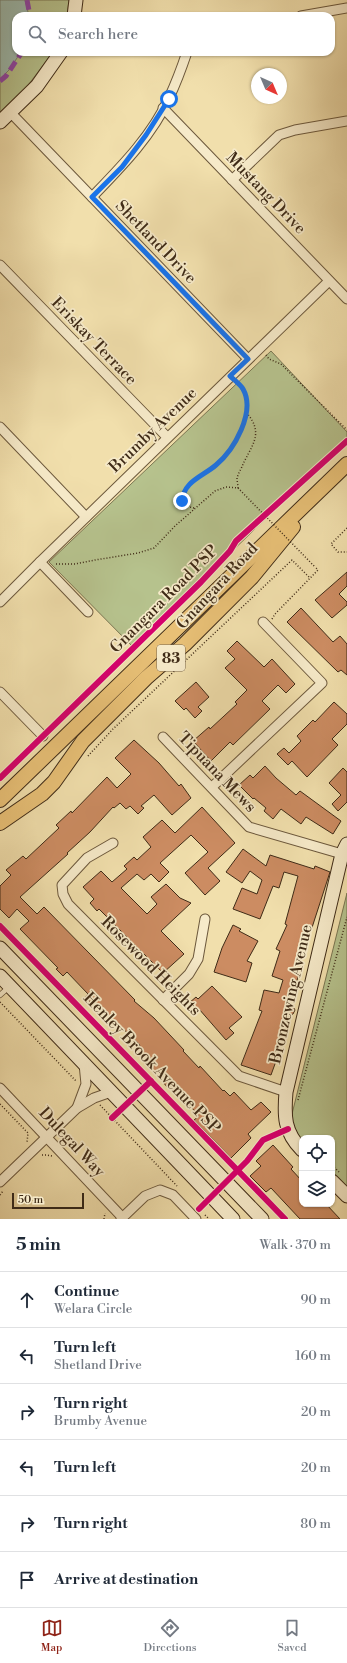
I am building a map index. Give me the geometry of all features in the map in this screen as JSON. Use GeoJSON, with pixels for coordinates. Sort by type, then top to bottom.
{"type":"FeatureCollection","features":[{"type":"Feature","properties":{"kind":"main road"},"geometry":{"type":"LineString","coordinates":[[74,12],[76,0]]}},
{"type":"Feature","properties":{"kind":"main road"},"geometry":{"type":"LineString","coordinates":[[0,122],[37,86],[58,56]]}},
{"type":"Feature","properties":{"kind":"main road","name":"Gnangara Road"},"geometry":{"type":"LineString","coordinates":[[0,800],[347,464]]}},
{"type":"Feature","properties":{"kind":"main road","name":"Gnangara Road"},"geometry":{"type":"LineString","coordinates":[[0,822],[42,794],[54,782],[83,741],[146,678],[186,644],[252,577],[330,480]]}},
{"type":"Feature","properties":{"kind":"main road","name":"Bronzewing Avenue"},"geometry":{"type":"LineString","coordinates":[[299,1147],[294,1141],[288,1129],[284,1114],[286,1092],[344,849]]}},
{"type":"Feature","properties":{"kind":"main road"},"geometry":{"type":"LineString","coordinates":[[0,948],[262,1219]]}},
{"type":"Feature","properties":{"kind":"main road"},"geometry":{"type":"LineString","coordinates":[[0,976],[233,1219]]}},
{"type":"Feature","properties":{"kind":"main road"},"geometry":{"type":"LineString","coordinates":[[335,1184],[347,1196]]}},
{"type":"Feature","properties":{"kind":"street"},"geometry":{"type":"LineString","coordinates":[[324,12],[347,8]]}},
{"type":"Feature","properties":{"kind":"street"},"geometry":{"type":"LineString","coordinates":[[92,197],[122,167],[146,135],[169,99],[186,56]]}},
{"type":"Feature","properties":{"kind":"street","name":"Mustang Drive"},"geometry":{"type":"LineString","coordinates":[[163,108],[347,299]]}},
{"type":"Feature","properties":{"kind":"street","name":"Shetland Drive"},"geometry":{"type":"LineString","coordinates":[[10,112],[248,359]]}},
{"type":"Feature","properties":{"kind":"street"},"geometry":{"type":"LineString","coordinates":[[232,180],[280,135],[295,130],[347,122]]}},
{"type":"Feature","properties":{"kind":"street","name":"Eriskay Terrace"},"geometry":{"type":"LineString","coordinates":[[0,265],[167,438]]}},
{"type":"Feature","properties":{"kind":"street","name":"Brumby Avenue"},"geometry":{"type":"LineString","coordinates":[[0,602],[42,564],[86,516],[329,281]]}},
{"type":"Feature","properties":{"kind":"street"},"geometry":{"type":"LineString","coordinates":[[0,427],[86,516]]}},
{"type":"Feature","properties":{"kind":"street"},"geometry":{"type":"LineString","coordinates":[[42,564],[88,612]]}},
{"type":"Feature","properties":{"kind":"street"},"geometry":{"type":"LineString","coordinates":[[212,787],[322,684],[266,624]]}},
{"type":"Feature","properties":{"kind":"street"},"geometry":{"type":"LineString","coordinates":[[0,692],[43,736]]}},
{"type":"Feature","properties":{"kind":"street","name":"Tipuana Mews"},"geometry":{"type":"LineString","coordinates":[[163,737],[249,827],[344,849]]}},
{"type":"Feature","properties":{"kind":"street","name":"Rosewood Heights"},"geometry":{"type":"LineString","coordinates":[[113,843],[87,858],[62,885],[63,894],[68,904],[239,1076],[286,1092]]}},
{"type":"Feature","properties":{"kind":"street"},"geometry":{"type":"LineString","coordinates":[[163,1000],[189,974],[198,958],[205,919]]}},
{"type":"Feature","properties":{"kind":"street"},"geometry":{"type":"LineString","coordinates":[[78,1108],[85,1090],[86,1078],[84,1064]]}},
{"type":"Feature","properties":{"kind":"street","name":"Dulegal Way"},"geometry":{"type":"LineString","coordinates":[[0,1088],[122,1218]]}},
{"type":"Feature","properties":{"kind":"street"},"geometry":{"type":"LineString","coordinates":[[0,1182],[78,1108],[94,1098],[111,1092]]}},
{"type":"Feature","properties":{"kind":"street"},"geometry":{"type":"LineString","coordinates":[[122,1218],[145,1196],[160,1190],[173,1196],[200,1216]]}},
{"type":"Feature","properties":{"kind":"lane"},"geometry":{"type":"LineString","coordinates":[[0,995],[10,986]]}},
{"type":"Feature","properties":{"kind":"path"},"geometry":{"type":"LineString","coordinates":[[259,348],[270,359],[281,364],[347,430]]}},
{"type":"Feature","properties":{"kind":"path"},"geometry":{"type":"LineString","coordinates":[[195,508],[185,506],[182,501],[182,492],[195,478],[216,465],[229,451],[239,434],[246,412],[247,406],[243,389],[230,376]]}},
{"type":"Feature","properties":{"kind":"path"},"geometry":{"type":"LineString","coordinates":[[246,412],[254,420],[256,435],[253,446],[237,478],[238,488],[318,570],[266,624]]}},
{"type":"Feature","properties":{"kind":"path"},"geometry":{"type":"LineString","coordinates":[[42,564],[75,564],[138,553],[154,548],[174,526],[215,491],[226,487],[238,488]]}},
{"type":"Feature","properties":{"kind":"path"},"geometry":{"type":"LineString","coordinates":[[257,522],[267,513]]}},
{"type":"Feature","properties":{"kind":"path"},"geometry":{"type":"LineString","coordinates":[[347,528],[331,544],[338,552],[347,552]]}},
{"type":"Feature","properties":{"kind":"path"},"geometry":{"type":"LineString","coordinates":[[330,552],[335,548]]}},
{"type":"Feature","properties":{"kind":"path"},"geometry":{"type":"LineString","coordinates":[[88,756],[113,729],[292,560],[310,578]]}},
{"type":"Feature","properties":{"kind":"path"},"geometry":{"type":"LineString","coordinates":[[315,567],[320,562]]}},
{"type":"Feature","properties":{"kind":"path"},"geometry":{"type":"LineString","coordinates":[[297,1101],[347,916]]}},
{"type":"Feature","properties":{"kind":"path"},"geometry":{"type":"LineString","coordinates":[[0,1002],[85,1090]]}},
{"type":"Feature","properties":{"kind":"path"},"geometry":{"type":"LineString","coordinates":[[9,1011],[22,1014]]}},
{"type":"Feature","properties":{"kind":"path"},"geometry":{"type":"LineString","coordinates":[[96,1104],[98,1104],[112,1118],[177,1186]]}},
{"type":"Feature","properties":{"kind":"path"},"geometry":{"type":"LineString","coordinates":[[112,1118],[124,1106]]}},
{"type":"Feature","properties":{"kind":"path"},"geometry":{"type":"LineString","coordinates":[[40,1156],[43,1154],[53,1157],[60,1151]]}},
{"type":"Feature","properties":{"kind":"path"},"geometry":{"type":"LineString","coordinates":[[104,1212],[106,1215],[104,1219]]}},
{"type":"Feature","properties":{"kind":"path"},"geometry":{"type":"LineString","coordinates":[[200,1216],[209,1219]]}},
{"type":"Feature","properties":{"kind":"green space"},"geometry":{"type":"Polygon","coordinates":[[[0,0],[69,0],[68,12],[12,12],[12,56],[50,56],[23,92],[0,114],[0,0]]]}},
{"type":"Feature","properties":{"kind":"green space"},"geometry":{"type":"Polygon","coordinates":[[[271,351],[347,432],[347,440],[133,647],[49,562],[271,351]]]}},
{"type":"Feature","properties":{"kind":"green space"},"geometry":{"type":"Polygon","coordinates":[[[347,893],[347,1192],[335,1180],[335,1135],[299,1135],[299,1138],[291,1118],[347,893]]]}},
{"type":"Feature","properties":{"kind":"water"},"geometry":{"type":"Polygon","coordinates":[[[0,0],[25,0],[28,12],[12,12],[12,56],[18,56],[9,70],[0,79],[0,0]]]}},
{"type":"Feature","properties":{"kind":"building"},"geometry":{"type":"Polygon","coordinates":[[[347,572],[347,586],[339,594],[347,602],[347,605],[332,618],[315,600],[347,572]]]}},
{"type":"Feature","properties":{"kind":"building"},"geometry":{"type":"Polygon","coordinates":[[[301,608],[333,642],[340,636],[347,644],[347,675],[341,670],[338,672],[287,622],[301,608]]]}},
{"type":"Feature","properties":{"kind":"building"},"geometry":{"type":"Polygon","coordinates":[[[237,641],[264,667],[272,659],[295,684],[286,693],[278,685],[262,701],[270,709],[233,745],[230,742],[211,761],[193,741],[209,727],[210,729],[237,704],[235,702],[247,690],[225,668],[235,659],[227,651],[237,641]]]}},
{"type":"Feature","properties":{"kind":"building"},"geometry":{"type":"Polygon","coordinates":[[[196,682],[209,697],[198,707],[202,711],[195,718],[186,708],[184,710],[175,701],[196,682]]]}},
{"type":"Feature","properties":{"kind":"building"},"geometry":{"type":"Polygon","coordinates":[[[334,702],[347,714],[347,724],[332,739],[338,745],[307,777],[292,761],[288,765],[277,754],[284,748],[289,753],[301,741],[297,736],[313,720],[315,722],[334,702]]]}},
{"type":"Feature","properties":{"kind":"building"},"geometry":{"type":"Polygon","coordinates":[[[134,740],[159,763],[179,786],[181,784],[191,798],[172,815],[154,795],[141,806],[144,808],[138,814],[130,806],[126,809],[120,803],[114,808],[113,807],[90,832],[67,853],[68,854],[20,897],[37,914],[44,907],[135,1000],[134,1001],[154,1018],[199,1068],[200,1066],[223,1091],[224,1090],[230,1096],[234,1092],[251,1110],[261,1102],[271,1112],[248,1134],[251,1138],[231,1158],[194,1120],[199,1116],[184,1099],[173,1087],[170,1090],[150,1068],[152,1065],[137,1049],[140,1045],[114,1020],[112,1023],[85,997],[88,994],[67,972],[63,976],[56,969],[58,968],[20,929],[29,921],[17,909],[9,918],[0,909],[0,886],[11,875],[6,870],[23,856],[26,859],[59,828],[56,825],[71,811],[72,813],[107,777],[117,788],[131,774],[115,758],[134,740]]]}},
{"type":"Feature","properties":{"kind":"building"},"geometry":{"type":"Polygon","coordinates":[[[265,766],[276,778],[296,795],[300,791],[341,821],[333,834],[306,817],[301,824],[281,809],[273,819],[264,811],[266,808],[254,798],[253,799],[239,785],[250,775],[253,778],[265,766]]]}},
{"type":"Feature","properties":{"kind":"building"},"geometry":{"type":"Polygon","coordinates":[[[343,768],[347,772],[347,802],[338,811],[332,804],[341,795],[329,783],[343,768]]]}},
{"type":"Feature","properties":{"kind":"building"},"geometry":{"type":"Polygon","coordinates":[[[202,807],[235,843],[208,868],[220,881],[205,895],[185,873],[208,852],[191,835],[160,863],[169,872],[159,882],[151,874],[144,880],[137,874],[121,888],[147,914],[157,904],[151,897],[166,884],[180,898],[191,903],[161,931],[184,954],[163,973],[99,909],[97,911],[90,903],[94,899],[83,887],[101,871],[112,882],[127,869],[124,866],[134,857],[137,860],[151,847],[143,837],[162,820],[175,833],[202,807]]]}},
{"type":"Feature","properties":{"kind":"building"},"geometry":{"type":"Polygon","coordinates":[[[243,849],[266,866],[270,855],[314,869],[315,866],[330,872],[307,943],[297,965],[302,966],[295,986],[293,985],[287,1003],[292,1005],[295,1010],[290,1016],[277,1049],[280,1050],[271,1075],[241,1065],[262,1011],[259,1010],[264,990],[279,993],[283,980],[272,976],[280,951],[276,949],[287,925],[285,924],[298,876],[284,872],[279,888],[273,886],[260,919],[233,909],[242,888],[257,894],[262,880],[250,871],[242,883],[226,872],[243,849]]]}},
{"type":"Feature","properties":{"kind":"building"},"geometry":{"type":"Polygon","coordinates":[[[233,925],[241,929],[239,931],[258,941],[247,961],[252,963],[246,982],[214,972],[222,948],[233,925]]]}},
{"type":"Feature","properties":{"kind":"building"},"geometry":{"type":"Polygon","coordinates":[[[212,986],[242,1017],[229,1028],[234,1033],[226,1040],[199,1009],[197,1011],[189,1003],[196,997],[198,999],[212,986]]]}},
{"type":"Feature","properties":{"kind":"building"},"geometry":{"type":"Polygon","coordinates":[[[273,1145],[293,1167],[291,1169],[299,1178],[299,1207],[329,1207],[340,1219],[300,1219],[271,1188],[266,1192],[250,1176],[261,1166],[256,1161],[273,1145]]]}},
{"type":"Feature","properties":{"kind":"marked path"},"geometry":{"type":"LineString","coordinates":[[27,0],[29,12]]}},
{"type":"Feature","properties":{"kind":"marked path"},"geometry":{"type":"LineString","coordinates":[[0,81],[6,76],[19,56]]}},
{"type":"Feature","properties":{"kind":"cycle path","name":"Gnangara Road PSP"},"geometry":{"type":"LineString","coordinates":[[0,778],[201,582],[230,551],[236,541],[347,441]]}},
{"type":"Feature","properties":{"kind":"cycle path","name":"Henley Brook Avenue PSP"},"geometry":{"type":"LineString","coordinates":[[0,926],[285,1219]]}},
{"type":"Feature","properties":{"kind":"cycle path","name":"Henley Brook Avenue PSP"},"geometry":{"type":"LineString","coordinates":[[112,1118],[151,1081]]}},
{"type":"Feature","properties":{"kind":"cycle path"},"geometry":{"type":"LineString","coordinates":[[199,1209],[247,1161],[263,1140],[288,1129]]}},
{"type":"Feature","properties":{"kind":"route"},"geometry":{"type":"LineString","coordinates":[[169,99],[146,135],[122,167],[92,197],[248,359],[230,376],[243,389],[247,406],[239,434],[229,451],[216,465],[195,478],[182,492],[182,501]]}}]}
